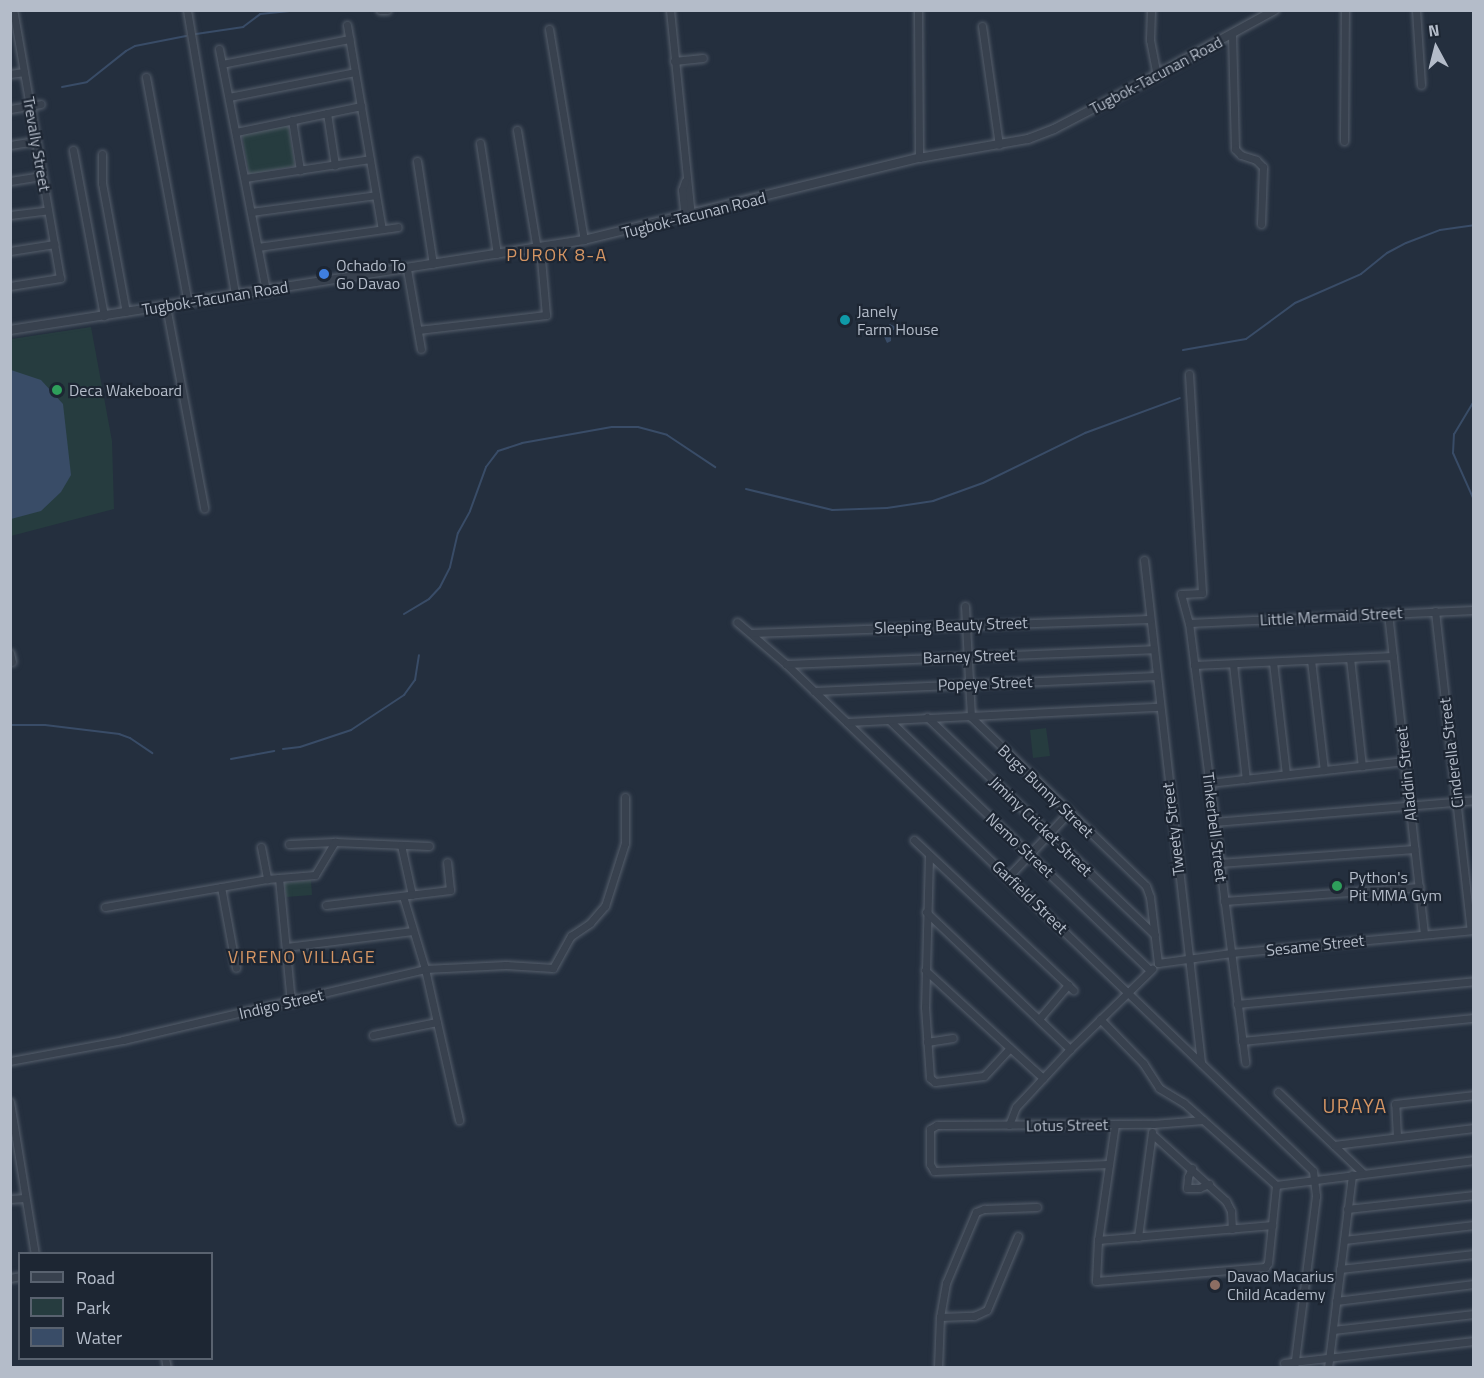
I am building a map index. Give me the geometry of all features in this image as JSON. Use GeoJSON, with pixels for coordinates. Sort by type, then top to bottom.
{"type":"FeatureCollection","features":[{"type":"Feature","properties":{"kind":"street","name":"Trevally Street"},"geometry":{"type":"LineString","coordinates":[[10,285],[60,278],[24,72],[14,39],[13,10]]}},
{"type":"Feature","properties":{"kind":"street"},"geometry":{"type":"LineString","coordinates":[[187,10],[235,295]]}},
{"type":"Feature","properties":{"kind":"street"},"geometry":{"type":"LineString","coordinates":[[380,10],[387,10]]}},
{"type":"Feature","properties":{"kind":"street"},"geometry":{"type":"LineString","coordinates":[[670,10],[688,216]]}},
{"type":"Feature","properties":{"kind":"street"},"geometry":{"type":"LineString","coordinates":[[918,10],[919,158]]}},
{"type":"Feature","properties":{"kind":"street"},"geometry":{"type":"LineString","coordinates":[[1151,10],[1150,40],[1157,75]]}},
{"type":"Feature","properties":{"kind":"street","name":"Tugbok-Tacunan Road"},"geometry":{"type":"LineString","coordinates":[[10,330],[584,240],[919,158],[1028,139],[1054,129],[1275,10]]}},
{"type":"Feature","properties":{"kind":"street"},"geometry":{"type":"LineString","coordinates":[[1344,141],[1345,10]]}},
{"type":"Feature","properties":{"kind":"street"},"geometry":{"type":"LineString","coordinates":[[1416,10],[1421,86]]}},
{"type":"Feature","properties":{"kind":"street"},"geometry":{"type":"LineString","coordinates":[[347,25],[382,229]]}},
{"type":"Feature","properties":{"kind":"street"},"geometry":{"type":"LineString","coordinates":[[982,26],[999,145]]}},
{"type":"Feature","properties":{"kind":"street"},"geometry":{"type":"LineString","coordinates":[[549,29],[584,240]]}},
{"type":"Feature","properties":{"kind":"street"},"geometry":{"type":"LineString","coordinates":[[1232,34],[1235,149],[1241,155],[1256,160],[1263,167],[1261,224]]}},
{"type":"Feature","properties":{"kind":"street"},"geometry":{"type":"LineString","coordinates":[[222,64],[350,39]]}},
{"type":"Feature","properties":{"kind":"street"},"geometry":{"type":"LineString","coordinates":[[219,49],[266,291]]}},
{"type":"Feature","properties":{"kind":"street"},"geometry":{"type":"LineString","coordinates":[[674,61],[703,58]]}},
{"type":"Feature","properties":{"kind":"street"},"geometry":{"type":"LineString","coordinates":[[10,74],[24,72]]}},
{"type":"Feature","properties":{"kind":"street"},"geometry":{"type":"LineString","coordinates":[[229,97],[355,72]]}},
{"type":"Feature","properties":{"kind":"street"},"geometry":{"type":"LineString","coordinates":[[146,77],[188,303]]}},
{"type":"Feature","properties":{"kind":"street"},"geometry":{"type":"LineString","coordinates":[[10,109],[41,104]]}},
{"type":"Feature","properties":{"kind":"street"},"geometry":{"type":"LineString","coordinates":[[236,132],[361,106]]}},
{"type":"Feature","properties":{"kind":"street"},"geometry":{"type":"LineString","coordinates":[[327,113],[335,165]]}},
{"type":"Feature","properties":{"kind":"street"},"geometry":{"type":"LineString","coordinates":[[292,120],[300,170]]}},
{"type":"Feature","properties":{"kind":"street"},"geometry":{"type":"LineString","coordinates":[[418,330],[546,315],[538,248],[517,130]]}},
{"type":"Feature","properties":{"kind":"street"},"geometry":{"type":"LineString","coordinates":[[10,145],[36,141]]}},
{"type":"Feature","properties":{"kind":"street"},"geometry":{"type":"LineString","coordinates":[[480,143],[497,254]]}},
{"type":"Feature","properties":{"kind":"street"},"geometry":{"type":"LineString","coordinates":[[73,150],[104,316]]}},
{"type":"Feature","properties":{"kind":"street"},"geometry":{"type":"LineString","coordinates":[[102,154],[102,183],[126,312]]}},
{"type":"Feature","properties":{"kind":"street"},"geometry":{"type":"LineString","coordinates":[[245,178],[370,159]]}},
{"type":"Feature","properties":{"kind":"street"},"geometry":{"type":"LineString","coordinates":[[417,161],[433,264]]}},
{"type":"Feature","properties":{"kind":"street"},"geometry":{"type":"LineString","coordinates":[[10,181],[42,176]]}},
{"type":"Feature","properties":{"kind":"street"},"geometry":{"type":"LineString","coordinates":[[251,212],[376,195]]}},
{"type":"Feature","properties":{"kind":"street"},"geometry":{"type":"LineString","coordinates":[[10,215],[48,210]]}},
{"type":"Feature","properties":{"kind":"street"},"geometry":{"type":"LineString","coordinates":[[258,247],[398,226]]}},
{"type":"Feature","properties":{"kind":"street"},"geometry":{"type":"LineString","coordinates":[[10,251],[54,244]]}},
{"type":"Feature","properties":{"kind":"street"},"geometry":{"type":"LineString","coordinates":[[407,268],[421,349]]}},
{"type":"Feature","properties":{"kind":"street"},"geometry":{"type":"LineString","coordinates":[[166,306],[204,508]]}},
{"type":"Feature","properties":{"kind":"street","name":"Tinkerbell Street"},"geometry":{"type":"LineString","coordinates":[[1189,374],[1202,593],[1181,594],[1189,623],[1245,1062]]}},
{"type":"Feature","properties":{"kind":"street","name":"Tweety Street"},"geometry":{"type":"LineString","coordinates":[[1144,560],[1201,1063]]}},
{"type":"Feature","properties":{"kind":"street"},"geometry":{"type":"LineString","coordinates":[[965,606],[970,714]]}},
{"type":"Feature","properties":{"kind":"street","name":"Little Mermaid Street"},"geometry":{"type":"LineString","coordinates":[[1189,623],[1473,610]]}},
{"type":"Feature","properties":{"kind":"street","name":"Cinderella Street"},"geometry":{"type":"LineString","coordinates":[[1435,611],[1472,930]]}},
{"type":"Feature","properties":{"kind":"street","name":"Aladdin Street"},"geometry":{"type":"LineString","coordinates":[[1388,613],[1424,934]]}},
{"type":"Feature","properties":{"kind":"street","name":"Sleeping Beauty Street"},"geometry":{"type":"LineString","coordinates":[[752,633],[1150,619]]}},
{"type":"Feature","properties":{"kind":"street","name":"Garfield Street"},"geometry":{"type":"LineString","coordinates":[[737,622],[752,633],[847,722],[1311,1168],[1316,1179]]}},
{"type":"Feature","properties":{"kind":"street","name":"Barney Street"},"geometry":{"type":"LineString","coordinates":[[786,664],[1153,649]]}},
{"type":"Feature","properties":{"kind":"street"},"geometry":{"type":"LineString","coordinates":[[10,653],[12,662]]}},
{"type":"Feature","properties":{"kind":"street"},"geometry":{"type":"LineString","coordinates":[[1194,665],[1393,656]]}},
{"type":"Feature","properties":{"kind":"street"},"geometry":{"type":"LineString","coordinates":[[1350,658],[1362,766]]}},
{"type":"Feature","properties":{"kind":"street"},"geometry":{"type":"LineString","coordinates":[[1311,660],[1324,770]]}},
{"type":"Feature","properties":{"kind":"street"},"geometry":{"type":"LineString","coordinates":[[1273,662],[1286,774]]}},
{"type":"Feature","properties":{"kind":"street"},"geometry":{"type":"LineString","coordinates":[[1233,664],[1246,779]]}},
{"type":"Feature","properties":{"kind":"street","name":"Popeye Street"},"geometry":{"type":"LineString","coordinates":[[814,691],[1156,676]]}},
{"type":"Feature","properties":{"kind":"street","name":"Popeye Street"},"geometry":{"type":"LineString","coordinates":[[847,722],[1159,706]]}},
{"type":"Feature","properties":{"kind":"street","name":"Bugs Bunny Street"},"geometry":{"type":"LineString","coordinates":[[970,714],[978,727],[1146,886],[1150,897],[1158,963]]}},
{"type":"Feature","properties":{"kind":"street","name":"Jiminy Cricket Street"},"geometry":{"type":"LineString","coordinates":[[927,717],[1155,935]]}},
{"type":"Feature","properties":{"kind":"street","name":"Nemo Street"},"geometry":{"type":"LineString","coordinates":[[889,720],[1150,970]]}},
{"type":"Feature","properties":{"kind":"street"},"geometry":{"type":"LineString","coordinates":[[1209,783],[1405,761]]}},
{"type":"Feature","properties":{"kind":"street","name":"Indigo Street"},"geometry":{"type":"LineString","coordinates":[[10,1061],[123,1040],[425,969],[506,965],[553,968],[571,936],[591,923],[605,906],[625,843],[625,797]]}},
{"type":"Feature","properties":{"kind":"street"},"geometry":{"type":"LineString","coordinates":[[1214,822],[1473,800]]}},
{"type":"Feature","properties":{"kind":"street"},"geometry":{"type":"LineString","coordinates":[[1008,877],[1069,812]]}},
{"type":"Feature","properties":{"kind":"street"},"geometry":{"type":"LineString","coordinates":[[914,840],[1071,988],[1039,1019]]}},
{"type":"Feature","properties":{"kind":"street"},"geometry":{"type":"LineString","coordinates":[[289,844],[335,842],[429,846]]}},
{"type":"Feature","properties":{"kind":"street"},"geometry":{"type":"LineString","coordinates":[[105,907],[267,879],[315,875],[335,842]]}},
{"type":"Feature","properties":{"kind":"street"},"geometry":{"type":"LineString","coordinates":[[401,845],[412,895]]}},
{"type":"Feature","properties":{"kind":"street"},"geometry":{"type":"LineString","coordinates":[[261,847],[267,879]]}},
{"type":"Feature","properties":{"kind":"street"},"geometry":{"type":"LineString","coordinates":[[1219,863],[1415,849]]}},
{"type":"Feature","properties":{"kind":"street"},"geometry":{"type":"LineString","coordinates":[[929,856],[925,970],[929,1076],[933,1081],[984,1076],[1010,1048]]}},
{"type":"Feature","properties":{"kind":"street"},"geometry":{"type":"LineString","coordinates":[[326,904],[450,890],[447,862]]}},
{"type":"Feature","properties":{"kind":"street"},"geometry":{"type":"LineString","coordinates":[[279,878],[291,1002]]}},
{"type":"Feature","properties":{"kind":"street"},"geometry":{"type":"LineString","coordinates":[[221,887],[236,968]]}},
{"type":"Feature","properties":{"kind":"street"},"geometry":{"type":"LineString","coordinates":[[1224,901],[1419,887]]}},
{"type":"Feature","properties":{"kind":"street"},"geometry":{"type":"LineString","coordinates":[[403,896],[425,969],[459,1120]]}},
{"type":"Feature","properties":{"kind":"street"},"geometry":{"type":"LineString","coordinates":[[926,912],[1070,1049]]}},
{"type":"Feature","properties":{"kind":"street","name":"Sesame Street"},"geometry":{"type":"LineString","coordinates":[[1158,963],[1231,953],[1472,930]]}},
{"type":"Feature","properties":{"kind":"street"},"geometry":{"type":"LineString","coordinates":[[286,947],[413,931]]}},
{"type":"Feature","properties":{"kind":"street"},"geometry":{"type":"LineString","coordinates":[[1009,1125],[1016,1107],[1042,1078],[1158,963]]}},
{"type":"Feature","properties":{"kind":"street"},"geometry":{"type":"LineString","coordinates":[[925,970],[1042,1078]]}},
{"type":"Feature","properties":{"kind":"street"},"geometry":{"type":"LineString","coordinates":[[1237,1004],[1473,981]]}},
{"type":"Feature","properties":{"kind":"street"},"geometry":{"type":"LineString","coordinates":[[1242,1041],[1473,1018]]}},
{"type":"Feature","properties":{"kind":"street"},"geometry":{"type":"LineString","coordinates":[[1100,1019],[1143,1063],[1159,1088],[1184,1103],[1276,1185]]}},
{"type":"Feature","properties":{"kind":"street"},"geometry":{"type":"LineString","coordinates":[[373,1035],[437,1022]]}},
{"type":"Feature","properties":{"kind":"street"},"geometry":{"type":"LineString","coordinates":[[927,1042],[953,1038]]}},
{"type":"Feature","properties":{"kind":"street"},"geometry":{"type":"LineString","coordinates":[[1278,1092],[1363,1173]]}},
{"type":"Feature","properties":{"kind":"street"},"geometry":{"type":"LineString","coordinates":[[1397,1137],[1395,1104],[1473,1095]]}},
{"type":"Feature","properties":{"kind":"street"},"geometry":{"type":"LineString","coordinates":[[10,1102],[34,1252]]}},
{"type":"Feature","properties":{"kind":"street","name":"Lotus Street"},"geometry":{"type":"LineString","coordinates":[[1109,1164],[932,1169],[931,1126],[1153,1124],[1203,1120]]}},
{"type":"Feature","properties":{"kind":"street"},"geometry":{"type":"LineString","coordinates":[[1115,1124],[1098,1240],[1096,1281],[1266,1266],[1276,1185]]}},
{"type":"Feature","properties":{"kind":"street"},"geometry":{"type":"LineString","coordinates":[[1138,1237],[1153,1124]]}},
{"type":"Feature","properties":{"kind":"street"},"geometry":{"type":"LineString","coordinates":[[1334,1145],[1473,1128]]}},
{"type":"Feature","properties":{"kind":"street"},"geometry":{"type":"LineString","coordinates":[[1152,1134],[1192,1168],[1229,1205],[1232,1229]]}},
{"type":"Feature","properties":{"kind":"street"},"geometry":{"type":"LineString","coordinates":[[1276,1185],[1473,1160]]}},
{"type":"Feature","properties":{"kind":"street"},"geometry":{"type":"LineString","coordinates":[[1181,1195],[1187,1188],[1192,1168]]}},
{"type":"Feature","properties":{"kind":"street"},"geometry":{"type":"LineString","coordinates":[[1328,1368],[1352,1174]]}},
{"type":"Feature","properties":{"kind":"street"},"geometry":{"type":"LineString","coordinates":[[1295,1365],[1316,1179]]}},
{"type":"Feature","properties":{"kind":"street"},"geometry":{"type":"LineString","coordinates":[[1187,1188],[1199,1188],[1209,1184]]}},
{"type":"Feature","properties":{"kind":"street"},"geometry":{"type":"LineString","coordinates":[[1347,1209],[1473,1195]]}},
{"type":"Feature","properties":{"kind":"street"},"geometry":{"type":"LineString","coordinates":[[10,1199],[26,1198]]}},
{"type":"Feature","properties":{"kind":"street"},"geometry":{"type":"LineString","coordinates":[[938,1368],[940,1317],[946,1283],[955,1257],[976,1212],[984,1209],[1037,1207]]}},
{"type":"Feature","properties":{"kind":"street"},"geometry":{"type":"LineString","coordinates":[[1098,1240],[1272,1225]]}},
{"type":"Feature","properties":{"kind":"street"},"geometry":{"type":"LineString","coordinates":[[1344,1240],[1473,1225]]}},
{"type":"Feature","properties":{"kind":"street"},"geometry":{"type":"LineString","coordinates":[[940,1317],[974,1316],[987,1310],[1018,1236]]}},
{"type":"Feature","properties":{"kind":"street"},"geometry":{"type":"LineString","coordinates":[[1340,1269],[1473,1254]]}},
{"type":"Feature","properties":{"kind":"street"},"geometry":{"type":"LineString","coordinates":[[1336,1301],[1473,1284]]}},
{"type":"Feature","properties":{"kind":"street"},"geometry":{"type":"LineString","coordinates":[[1333,1330],[1473,1314]]}},
{"type":"Feature","properties":{"kind":"street"},"geometry":{"type":"LineString","coordinates":[[1284,1363],[1295,1365],[1329,1358],[1473,1341]]}},
{"type":"Feature","properties":{"kind":"green space"},"geometry":{"type":"Polygon","coordinates":[[[288,125],[295,166],[249,174],[242,134],[288,125]]]}},
{"type":"Feature","properties":{"kind":"green space","name":"Deca Wakeboard"},"geometry":{"type":"Polygon","coordinates":[[[91,327],[112,441],[114,509],[11,536],[11,339],[91,327]]]}},
{"type":"Feature","properties":{"kind":"green space"},"geometry":{"type":"Polygon","coordinates":[[[1046,728],[1050,756],[1033,758],[1030,730],[1046,728]]]}},
{"type":"Feature","properties":{"kind":"green space"},"geometry":{"type":"Polygon","coordinates":[[[311,880],[312,895],[286,897],[284,883],[311,880]]]}},
{"type":"Feature","properties":{"kind":"water"},"geometry":{"type":"Polygon","coordinates":[[[890,324],[896,327],[891,333],[891,341],[887,343],[881,330],[890,324]]]}},
{"type":"Feature","properties":{"kind":"water"},"geometry":{"type":"Polygon","coordinates":[[[11,370],[41,380],[63,404],[71,475],[61,492],[41,511],[11,519],[11,370]]]}},
{"type":"Feature","properties":{"kind":"waterway"},"geometry":{"type":"LineString","coordinates":[[196,34],[243,27],[260,14],[297,10]]}},
{"type":"Feature","properties":{"kind":"waterway"},"geometry":{"type":"LineString","coordinates":[[62,87],[87,82],[135,46],[186,36]]}},
{"type":"Feature","properties":{"kind":"waterway"},"geometry":{"type":"LineString","coordinates":[[1183,350],[1246,339],[1295,303],[1361,274],[1387,253],[1406,243],[1440,230],[1474,225]]}},
{"type":"Feature","properties":{"kind":"waterway"},"geometry":{"type":"LineString","coordinates":[[746,489],[832,510],[887,508],[933,501],[983,483],[1085,433],[1180,398]]}},
{"type":"Feature","properties":{"kind":"waterway"},"geometry":{"type":"LineString","coordinates":[[1474,401],[1454,434],[1453,453],[1474,500]]}},
{"type":"Feature","properties":{"kind":"waterway"},"geometry":{"type":"LineString","coordinates":[[404,614],[429,599],[440,587],[450,567],[458,533],[470,511],[486,467],[498,451],[522,443],[612,427],[638,427],[667,435],[715,467]]}},
{"type":"Feature","properties":{"kind":"waterway"},"geometry":{"type":"LineString","coordinates":[[283,749],[300,747],[351,730],[404,695],[415,680],[419,655]]}},
{"type":"Feature","properties":{"kind":"waterway"},"geometry":{"type":"LineString","coordinates":[[10,725],[45,725],[119,734],[130,738],[152,753]]}},
{"type":"Feature","properties":{"kind":"waterway"},"geometry":{"type":"LineString","coordinates":[[231,759],[274,751]]}},
{"type":"Feature","properties":{"kind":"place","name":"Ochado To Go Davao"},"geometry":{"type":"Point","coordinates":[324,274]}},
{"type":"Feature","properties":{"kind":"place","name":"Janely Farm House"},"geometry":{"type":"Point","coordinates":[845,320]}},
{"type":"Feature","properties":{"kind":"place","name":"Deca Wakeboard"},"geometry":{"type":"Point","coordinates":[57,390]}},
{"type":"Feature","properties":{"kind":"place","name":"Python's Pit MMA Gym"},"geometry":{"type":"Point","coordinates":[1337,886]}},
{"type":"Feature","properties":{"kind":"place","name":"Davao Macarius Child Academy"},"geometry":{"type":"Point","coordinates":[1215,1285]}},
{"type":"Feature","properties":{"kind":"district","name":"PUROK 8-A"},"geometry":{"type":"Point","coordinates":[557,255]}},
{"type":"Feature","properties":{"kind":"district","name":"VIRENO VILLAGE"},"geometry":{"type":"Point","coordinates":[302,957]}},
{"type":"Feature","properties":{"kind":"district","name":"URAYA"},"geometry":{"type":"Point","coordinates":[1355,1105]}}]}
